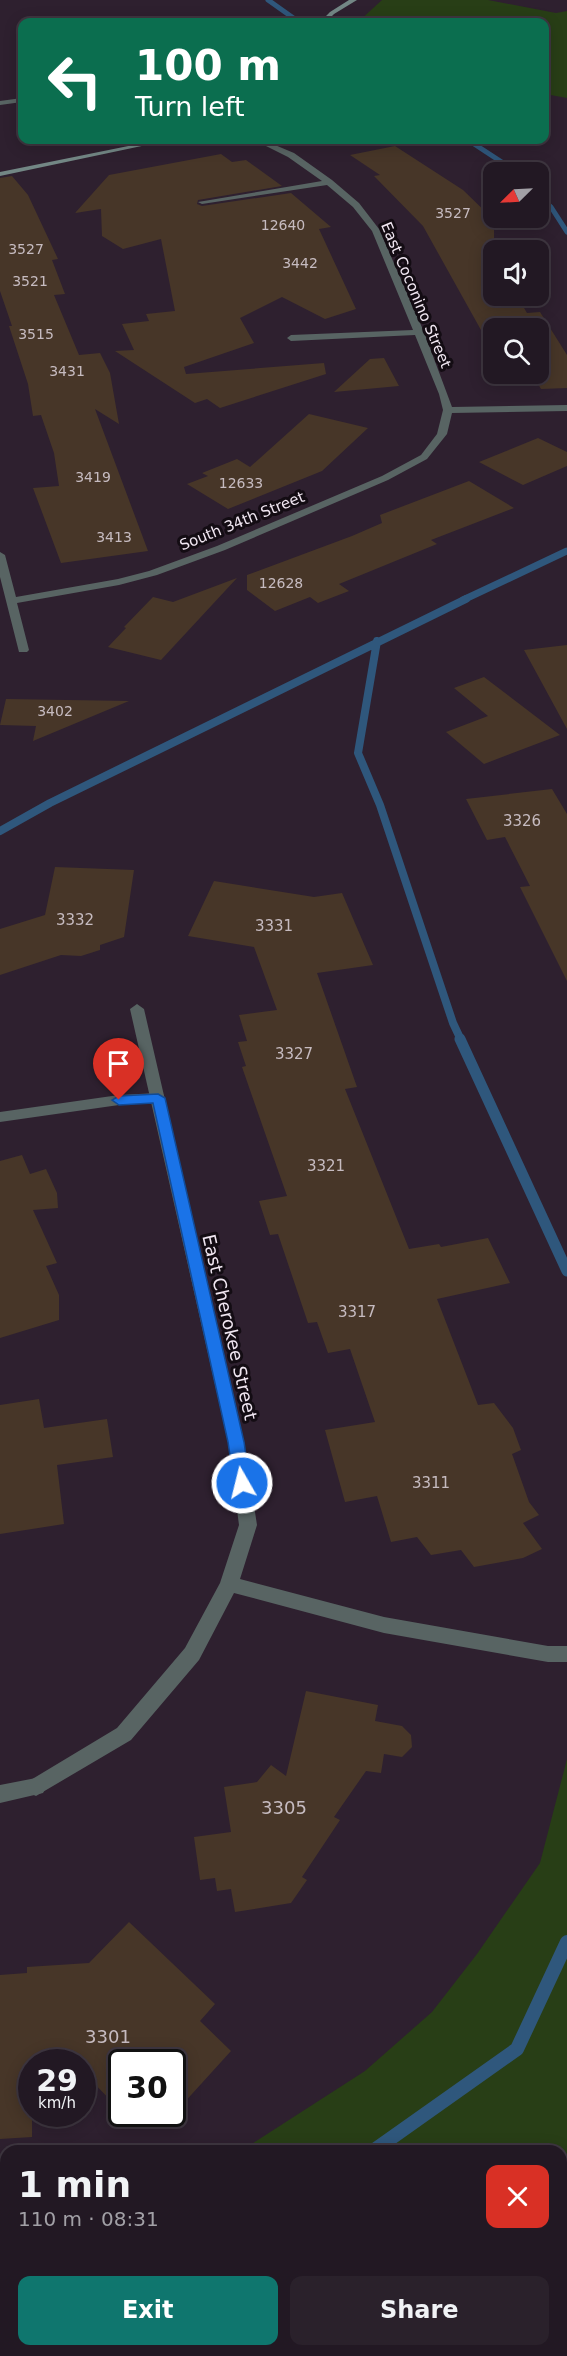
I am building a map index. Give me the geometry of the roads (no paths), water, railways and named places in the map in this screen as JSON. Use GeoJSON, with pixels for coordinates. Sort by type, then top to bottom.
{"type":"FeatureCollection","features":[{"type":"Feature","properties":{"kind":"street"},"geometry":{"type":"LineString","coordinates":[[327,18],[354,0]]}},
{"type":"Feature","properties":{"kind":"street"},"geometry":{"type":"LineString","coordinates":[[0,103],[18,101]]}},
{"type":"Feature","properties":{"kind":"street"},"geometry":{"type":"LineString","coordinates":[[0,174],[146,144]]}},
{"type":"Feature","properties":{"kind":"street","name":"East Coconino Street"},"geometry":{"type":"LineString","coordinates":[[267,144],[291,155],[329,182],[356,205],[376,231],[420,332],[448,410]]}},
{"type":"Feature","properties":{"kind":"street"},"geometry":{"type":"LineString","coordinates":[[202,202],[329,182]]}},
{"type":"Feature","properties":{"kind":"street"},"geometry":{"type":"LineString","coordinates":[[291,338],[420,332]]}},
{"type":"Feature","properties":{"kind":"street"},"geometry":{"type":"LineString","coordinates":[[448,410],[567,408]]}},
{"type":"Feature","properties":{"kind":"street","name":"South 34th Street"},"geometry":{"type":"LineString","coordinates":[[11,601],[119,582],[153,573],[221,548],[385,478],[424,456],[442,434],[448,410]]}},
{"type":"Feature","properties":{"kind":"street"},"geometry":{"type":"LineString","coordinates":[[0,555],[23,650]]}},
{"type":"Feature","properties":{"kind":"street","name":"East Cherokee Street"},"geometry":{"type":"LineString","coordinates":[[0,1794],[36,1787],[124,1734],[192,1654],[229,1584],[248,1525],[238,1454],[137,1009]]}},
{"type":"Feature","properties":{"kind":"street"},"geometry":{"type":"LineString","coordinates":[[0,1117],[119,1100],[158,1098]]}},
{"type":"Feature","properties":{"kind":"street"},"geometry":{"type":"LineString","coordinates":[[229,1584],[384,1625],[548,1654],[567,1654]]}},
{"type":"Feature","properties":{"kind":"waterway"},"geometry":{"type":"LineString","coordinates":[[268,0],[293,18]]}},
{"type":"Feature","properties":{"kind":"waterway"},"geometry":{"type":"LineString","coordinates":[[474,144],[502,162]]}},
{"type":"Feature","properties":{"kind":"waterway"},"geometry":{"type":"LineString","coordinates":[[549,205],[567,232]]}},
{"type":"Feature","properties":{"kind":"waterway"},"geometry":{"type":"LineString","coordinates":[[463,600],[567,551]]}},
{"type":"Feature","properties":{"kind":"waterway"},"geometry":{"type":"LineString","coordinates":[[377,643],[466,599]]}},
{"type":"Feature","properties":{"kind":"waterway"},"geometry":{"type":"LineString","coordinates":[[0,831],[50,803],[377,643]]}},
{"type":"Feature","properties":{"kind":"waterway"},"geometry":{"type":"LineString","coordinates":[[377,643],[358,753],[380,805],[453,1023],[461,1040]]}},
{"type":"Feature","properties":{"kind":"waterway"},"geometry":{"type":"LineString","coordinates":[[460,1039],[567,1271]]}},
{"type":"Feature","properties":{"kind":"waterway"},"geometry":{"type":"LineString","coordinates":[[381,2145],[517,2049],[567,1942]]}}]}
